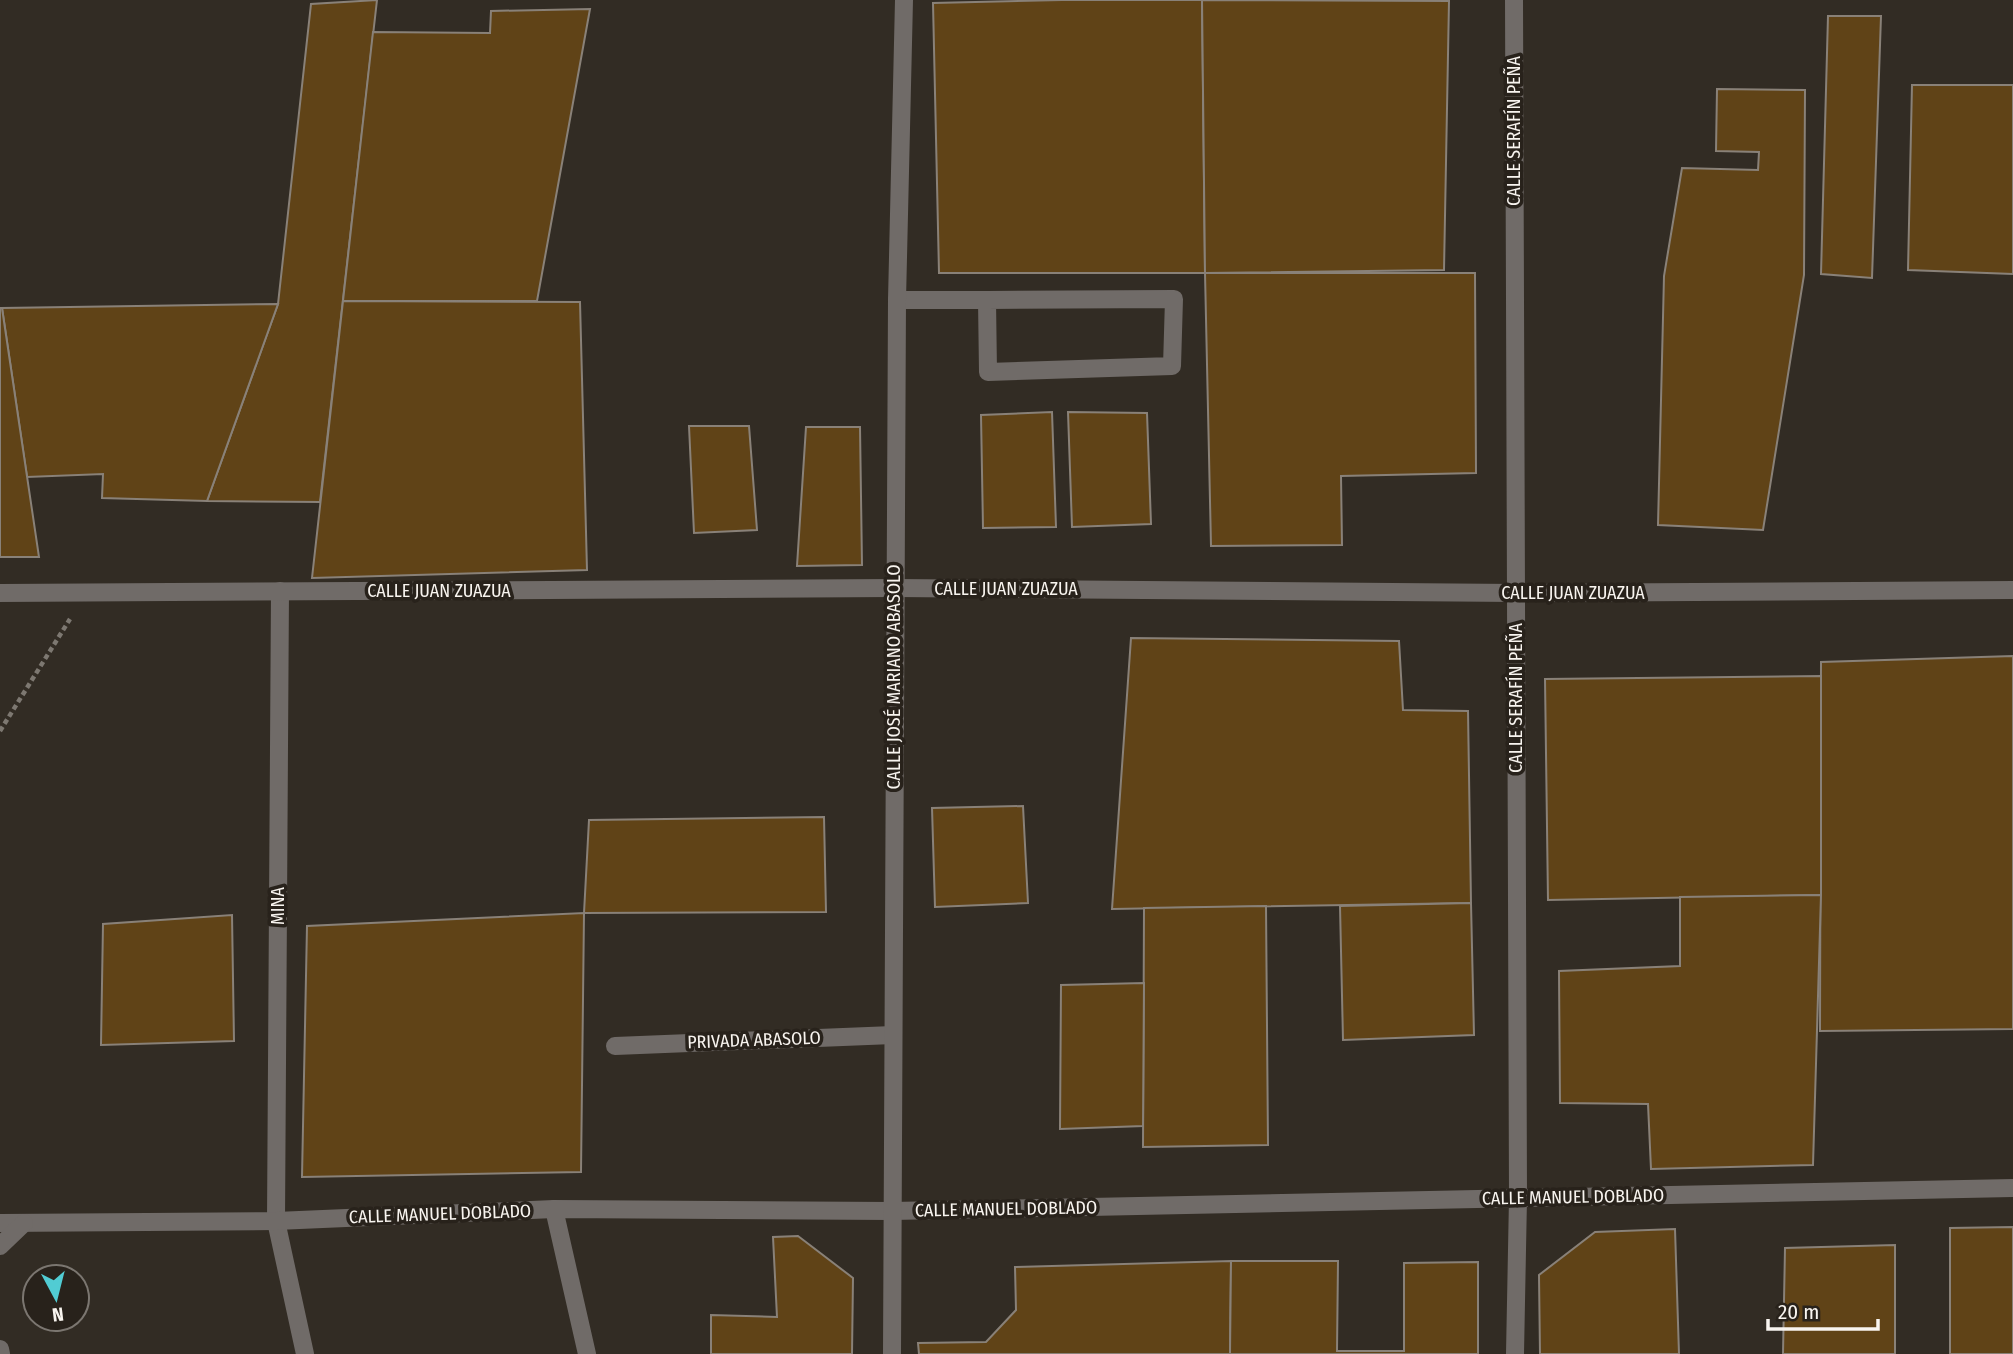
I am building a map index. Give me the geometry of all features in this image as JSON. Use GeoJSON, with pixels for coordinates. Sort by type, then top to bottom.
{"type":"FeatureCollection","features":[{"type":"Feature","properties":{"kind":"street","name":"CALLE JOSÉ MARIANO ABASOLO"},"geometry":{"type":"LineString","coordinates":[[892,1354],[897,300],[904,0]]}},
{"type":"Feature","properties":{"kind":"street","name":"CALLE SERAFÍN PEÑA"},"geometry":{"type":"LineString","coordinates":[[1514,0],[1518,1198],[1515,1354]]}},
{"type":"Feature","properties":{"kind":"street"},"geometry":{"type":"LineString","coordinates":[[897,300],[1174,299],[1172,366],[988,372],[987,300]]}},
{"type":"Feature","properties":{"kind":"street","name":"CALLE JUAN ZUAZUA"},"geometry":{"type":"LineString","coordinates":[[0,593],[895,588],[1516,593],[2013,590]]}},
{"type":"Feature","properties":{"kind":"street","name":"MINA"},"geometry":{"type":"LineString","coordinates":[[280,591],[276,1221],[304,1354]]}},
{"type":"Feature","properties":{"kind":"street","name":"PRIVADA ABASOLO"},"geometry":{"type":"LineString","coordinates":[[615,1046],[893,1035]]}},
{"type":"Feature","properties":{"kind":"street","name":"CALLE MANUEL DOBLADO"},"geometry":{"type":"LineString","coordinates":[[0,1223],[276,1221],[554,1209],[892,1211],[2013,1188]]}},
{"type":"Feature","properties":{"kind":"street"},"geometry":{"type":"LineString","coordinates":[[554,1209],[587,1354]]}},
{"type":"Feature","properties":{"kind":"street"},"geometry":{"type":"LineString","coordinates":[[0,1246],[24,1223]]}},
{"type":"Feature","properties":{"kind":"street"},"geometry":{"type":"LineString","coordinates":[[0,1349],[1,1354]]}},
{"type":"Feature","properties":{"kind":"path"},"geometry":{"type":"LineString","coordinates":[[0,731],[88,591]]}},
{"type":"Feature","properties":{"kind":"building"},"geometry":{"type":"Polygon","coordinates":[[[377,0],[320,502],[207,501],[278,304],[311,4],[377,0]]]}},
{"type":"Feature","properties":{"kind":"building"},"geometry":{"type":"Polygon","coordinates":[[[1202,0],[1205,273],[939,273],[933,3],[1202,0]]]}},
{"type":"Feature","properties":{"kind":"building"},"geometry":{"type":"Polygon","coordinates":[[[1202,0],[1449,1],[1444,270],[1205,273],[1202,0]]]}},
{"type":"Feature","properties":{"kind":"building"},"geometry":{"type":"Polygon","coordinates":[[[590,9],[537,301],[343,301],[373,32],[490,33],[491,11],[590,9]]]}},
{"type":"Feature","properties":{"kind":"building"},"geometry":{"type":"Polygon","coordinates":[[[1828,16],[1881,16],[1872,278],[1821,274],[1828,16]]]}},
{"type":"Feature","properties":{"kind":"building"},"geometry":{"type":"Polygon","coordinates":[[[1912,85],[2013,85],[2013,274],[1908,270],[1912,85]]]}},
{"type":"Feature","properties":{"kind":"building"},"geometry":{"type":"Polygon","coordinates":[[[1717,89],[1805,90],[1804,275],[1763,530],[1658,525],[1664,276],[1682,168],[1758,170],[1759,152],[1716,151],[1717,89]]]}},
{"type":"Feature","properties":{"kind":"building"},"geometry":{"type":"Polygon","coordinates":[[[1205,273],[1475,273],[1476,473],[1341,476],[1342,545],[1211,546],[1205,273]]]}},
{"type":"Feature","properties":{"kind":"building"},"geometry":{"type":"Polygon","coordinates":[[[343,301],[580,302],[587,570],[312,578],[343,301]]]}},
{"type":"Feature","properties":{"kind":"building"},"geometry":{"type":"Polygon","coordinates":[[[278,304],[207,501],[102,498],[103,474],[27,477],[2,308],[278,304]]]}},
{"type":"Feature","properties":{"kind":"building"},"geometry":{"type":"Polygon","coordinates":[[[2,308],[39,557],[0,557],[2,308]]]}},
{"type":"Feature","properties":{"kind":"building"},"geometry":{"type":"Polygon","coordinates":[[[1052,412],[1056,527],[983,528],[981,415],[1052,412]]]}},
{"type":"Feature","properties":{"kind":"building"},"geometry":{"type":"Polygon","coordinates":[[[1068,412],[1147,413],[1151,524],[1072,527],[1068,412]]]}},
{"type":"Feature","properties":{"kind":"building"},"geometry":{"type":"Polygon","coordinates":[[[689,426],[749,426],[757,530],[694,533],[689,426]]]}},
{"type":"Feature","properties":{"kind":"building"},"geometry":{"type":"Polygon","coordinates":[[[806,427],[860,427],[862,565],[797,566],[806,427]]]}},
{"type":"Feature","properties":{"kind":"building"},"geometry":{"type":"Polygon","coordinates":[[[1131,638],[1399,641],[1403,710],[1468,711],[1471,903],[1112,909],[1131,638]]]}},
{"type":"Feature","properties":{"kind":"building"},"geometry":{"type":"Polygon","coordinates":[[[2013,656],[2013,1029],[1820,1031],[1821,662],[2013,656]]]}},
{"type":"Feature","properties":{"kind":"building"},"geometry":{"type":"Polygon","coordinates":[[[1821,676],[1821,895],[1548,900],[1545,679],[1821,676]]]}},
{"type":"Feature","properties":{"kind":"building"},"geometry":{"type":"Polygon","coordinates":[[[1023,806],[1028,903],[935,907],[932,808],[1023,806]]]}},
{"type":"Feature","properties":{"kind":"building"},"geometry":{"type":"Polygon","coordinates":[[[824,817],[826,912],[584,913],[589,820],[824,817]]]}},
{"type":"Feature","properties":{"kind":"building"},"geometry":{"type":"Polygon","coordinates":[[[1821,895],[1813,1165],[1651,1169],[1648,1104],[1560,1103],[1559,971],[1680,966],[1680,897],[1821,895]]]}},
{"type":"Feature","properties":{"kind":"building"},"geometry":{"type":"Polygon","coordinates":[[[1471,903],[1474,1035],[1343,1040],[1340,906],[1471,903]]]}},
{"type":"Feature","properties":{"kind":"building"},"geometry":{"type":"Polygon","coordinates":[[[1266,906],[1268,1145],[1143,1147],[1144,908],[1266,906]]]}},
{"type":"Feature","properties":{"kind":"building"},"geometry":{"type":"Polygon","coordinates":[[[584,913],[581,1172],[302,1177],[307,926],[584,913]]]}},
{"type":"Feature","properties":{"kind":"building"},"geometry":{"type":"Polygon","coordinates":[[[232,915],[234,1041],[101,1045],[103,924],[232,915]]]}},
{"type":"Feature","properties":{"kind":"building"},"geometry":{"type":"Polygon","coordinates":[[[1144,983],[1143,1126],[1060,1129],[1061,985],[1144,983]]]}},
{"type":"Feature","properties":{"kind":"building"},"geometry":{"type":"Polygon","coordinates":[[[2013,1227],[2013,1354],[1950,1354],[1950,1228],[2013,1227]]]}},
{"type":"Feature","properties":{"kind":"building"},"geometry":{"type":"Polygon","coordinates":[[[1675,1229],[1679,1354],[1540,1354],[1539,1275],[1595,1232],[1675,1229]]]}},
{"type":"Feature","properties":{"kind":"building"},"geometry":{"type":"Polygon","coordinates":[[[798,1236],[853,1278],[852,1354],[711,1354],[711,1315],[777,1317],[773,1237],[798,1236]]]}},
{"type":"Feature","properties":{"kind":"building"},"geometry":{"type":"Polygon","coordinates":[[[1895,1245],[1895,1354],[1783,1354],[1785,1248],[1895,1245]]]}},
{"type":"Feature","properties":{"kind":"building"},"geometry":{"type":"Polygon","coordinates":[[[1231,1261],[1230,1354],[919,1354],[918,1343],[986,1342],[1016,1310],[1015,1267],[1231,1261]]]}},
{"type":"Feature","properties":{"kind":"building"},"geometry":{"type":"Polygon","coordinates":[[[1231,1261],[1338,1261],[1337,1351],[1404,1351],[1404,1263],[1478,1262],[1478,1354],[1230,1354],[1231,1261]]]}}]}
